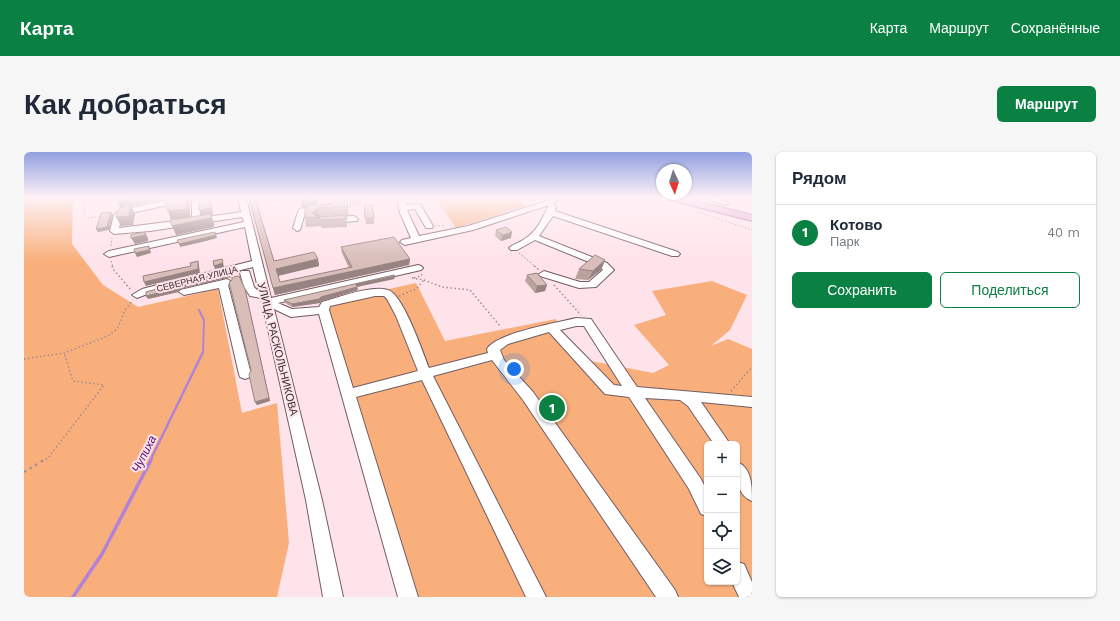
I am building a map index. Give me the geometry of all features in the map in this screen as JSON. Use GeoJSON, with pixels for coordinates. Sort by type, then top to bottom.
{"type":"FeatureCollection","features":[{"type":"Feature","properties":{"kind":"street"},"geometry":{"type":"LineString","coordinates":[[117,219],[114,230],[150,228],[196,222],[247,219]]}},
{"type":"Feature","properties":{"kind":"street","name":"УЛИЦА РАСКОЛЬНИКОВА"},"geometry":{"type":"LineString","coordinates":[[247,219],[249,268],[266,299],[314,500],[333,597]]}},
{"type":"Feature","properties":{"kind":"street"},"geometry":{"type":"LineString","coordinates":[[297,228],[300,219]]}},
{"type":"Feature","properties":{"kind":"street"},"geometry":{"type":"LineString","coordinates":[[340,219],[355,223],[354,219]]}},
{"type":"Feature","properties":{"kind":"street"},"geometry":{"type":"LineString","coordinates":[[408,219],[416,240]]}},
{"type":"Feature","properties":{"kind":"street"},"geometry":{"type":"LineString","coordinates":[[425,219],[429,226]]}},
{"type":"Feature","properties":{"kind":"street"},"geometry":{"type":"LineString","coordinates":[[405,242],[470,228],[498,219]]}},
{"type":"Feature","properties":{"kind":"street"},"geometry":{"type":"LineString","coordinates":[[514,248],[524,245],[534,237],[547,219]]}},
{"type":"Feature","properties":{"kind":"street"},"geometry":{"type":"LineString","coordinates":[[568,219],[675,254]]}},
{"type":"Feature","properties":{"kind":"street"},"geometry":{"type":"LineString","coordinates":[[109,254],[233,221]]}},
{"type":"Feature","properties":{"kind":"street"},"geometry":{"type":"LineString","coordinates":[[534,237],[604,265],[609,270],[592,285],[579,285],[544,274]]}},
{"type":"Feature","properties":{"kind":"street"},"geometry":{"type":"LineString","coordinates":[[184,292],[228,282],[249,268]]}},
{"type":"Feature","properties":{"kind":"street","name":"СЕВЕРНАЯ УЛИЦА"},"geometry":{"type":"LineString","coordinates":[[137,295],[146,291],[249,268]]}},
{"type":"Feature","properties":{"kind":"street"},"geometry":{"type":"LineString","coordinates":[[266,299],[418,268]]}},
{"type":"Feature","properties":{"kind":"street"},"geometry":{"type":"LineString","coordinates":[[278,307],[412,278]]}},
{"type":"Feature","properties":{"kind":"street"},"geometry":{"type":"LineString","coordinates":[[228,282],[245,374]]}},
{"type":"Feature","properties":{"kind":"street"},"geometry":{"type":"LineString","coordinates":[[408,597],[323,310],[326,304],[378,292],[387,293],[393,299],[410,334],[425,374],[536,597]]}},
{"type":"Feature","properties":{"kind":"street"},"geometry":{"type":"LineString","coordinates":[[266,299],[291,313],[323,310]]}},
{"type":"Feature","properties":{"kind":"street"},"geometry":{"type":"LineString","coordinates":[[668,597],[528,396],[499,362],[493,349],[504,341],[576,322],[588,322],[619,368],[632,392],[695,484],[704,502]]}},
{"type":"Feature","properties":{"kind":"street"},"geometry":{"type":"LineString","coordinates":[[552,328],[610,390],[752,402]]}},
{"type":"Feature","properties":{"kind":"street"},"geometry":{"type":"LineString","coordinates":[[349,394],[496,355]]}},
{"type":"Feature","properties":{"kind":"street"},"geometry":{"type":"LineString","coordinates":[[683,395],[693,402],[720,441]]}},
{"type":"Feature","properties":{"kind":"street"},"geometry":{"type":"LineString","coordinates":[[740,474],[752,493]]}},
{"type":"Feature","properties":{"kind":"street"},"geometry":{"type":"LineString","coordinates":[[740,578],[749,597]]}},
{"type":"Feature","properties":{"kind":"path"},"geometry":{"type":"LineString","coordinates":[[718,219],[752,230]]}},
{"type":"Feature","properties":{"kind":"path"},"geometry":{"type":"LineString","coordinates":[[24,359],[64,353],[108,336],[117,329],[126,310],[137,295],[113,269],[109,254],[114,230]]}},
{"type":"Feature","properties":{"kind":"path"},"geometry":{"type":"LineString","coordinates":[[412,278],[424,280],[442,287],[470,290],[500,326]]}},
{"type":"Feature","properties":{"kind":"path"},"geometry":{"type":"LineString","coordinates":[[393,299],[416,289],[424,280]]}},
{"type":"Feature","properties":{"kind":"path"},"geometry":{"type":"LineString","coordinates":[[24,472],[48,458],[104,385],[73,381],[64,353]]}},
{"type":"Feature","properties":{"kind":"path"},"geometry":{"type":"LineString","coordinates":[[724,400],[752,367]]}},
{"type":"Feature","properties":{"kind":"shaded area"},"geometry":{"type":"Polygon","coordinates":[[[24,219],[73,219],[72,244],[103,285],[138,307],[218,289],[242,413],[277,403],[289,543],[277,597],[24,597],[24,219]]]}},
{"type":"Feature","properties":{"kind":"shaded area"},"geometry":{"type":"Polygon","coordinates":[[[450,219],[485,219],[456,228],[450,219]]]}},
{"type":"Feature","properties":{"kind":"shaded area"},"geometry":{"type":"Polygon","coordinates":[[[712,281],[747,295],[730,330],[711,346],[728,339],[752,349],[752,597],[405,597],[322,304],[416,283],[445,341],[556,319],[575,358],[653,373],[669,365],[634,325],[666,315],[652,291],[712,281]]]}},
{"type":"Feature","properties":{"kind":"building"},"geometry":{"type":"Polygon","coordinates":[[[99,219],[109,219],[107,227],[96,229],[99,219]]]}},
{"type":"Feature","properties":{"kind":"building"},"geometry":{"type":"Polygon","coordinates":[[[178,219],[207,219],[172,226],[170,220],[178,219]]]}},
{"type":"Feature","properties":{"kind":"building"},"geometry":{"type":"Polygon","coordinates":[[[255,219],[261,219],[274,261],[314,252],[318,259],[276,269],[280,282],[352,267],[341,247],[394,237],[410,259],[273,288],[255,219]]]}},
{"type":"Feature","properties":{"kind":"building"},"geometry":{"type":"Polygon","coordinates":[[[320,219],[347,219],[320,220],[320,219]]]}},
{"type":"Feature","properties":{"kind":"building"},"geometry":{"type":"Polygon","coordinates":[[[506,227],[512,232],[503,235],[496,230],[506,227]]]}},
{"type":"Feature","properties":{"kind":"building"},"geometry":{"type":"Polygon","coordinates":[[[145,232],[145,235],[131,238],[131,235],[145,232]]]}},
{"type":"Feature","properties":{"kind":"building"},"geometry":{"type":"Polygon","coordinates":[[[215,232],[216,235],[179,244],[177,240],[215,232]]]}},
{"type":"Feature","properties":{"kind":"building"},"geometry":{"type":"Polygon","coordinates":[[[149,246],[149,250],[135,253],[134,249],[149,246]]]}},
{"type":"Feature","properties":{"kind":"building"},"geometry":{"type":"Polygon","coordinates":[[[595,255],[605,260],[593,271],[579,269],[595,255]]]}},
{"type":"Feature","properties":{"kind":"building"},"geometry":{"type":"Polygon","coordinates":[[[222,259],[223,263],[214,266],[213,261],[222,259]]]}},
{"type":"Feature","properties":{"kind":"building"},"geometry":{"type":"Polygon","coordinates":[[[198,261],[198,269],[144,282],[143,276],[191,266],[190,263],[198,261]]]}},
{"type":"Feature","properties":{"kind":"building"},"geometry":{"type":"Polygon","coordinates":[[[230,271],[231,275],[226,274],[178,285],[176,289],[146,296],[146,292],[149,291],[230,271]]]}},
{"type":"Feature","properties":{"kind":"building"},"geometry":{"type":"Polygon","coordinates":[[[537,273],[547,285],[537,286],[527,275],[537,273]]]}},
{"type":"Feature","properties":{"kind":"building"},"geometry":{"type":"Polygon","coordinates":[[[394,275],[395,276],[356,284],[357,287],[321,297],[319,299],[292,304],[284,300],[394,275]]]}},
{"type":"Feature","properties":{"kind":"building"},"geometry":{"type":"Polygon","coordinates":[[[239,276],[245,289],[269,398],[255,402],[249,375],[251,370],[229,282],[232,280],[232,277],[239,276]]]}},
{"type":"Feature","properties":{"kind":"waterway","name":"Чупиха"},"geometry":{"type":"LineString","coordinates":[[199,310],[204,320],[203,353]]}},
{"type":"Feature","properties":{"kind":"waterway","name":"Чупиха"},"geometry":{"type":"LineString","coordinates":[[150,461],[203,352]]}},
{"type":"Feature","properties":{"kind":"waterway","name":"Чупиха"},"geometry":{"type":"LineString","coordinates":[[73,597],[102,554],[151,460]]}},
{"type":"Feature","properties":{"kind":"place","name":"Котово"},"geometry":{"type":"Point","coordinates":[552,408]}}]}
